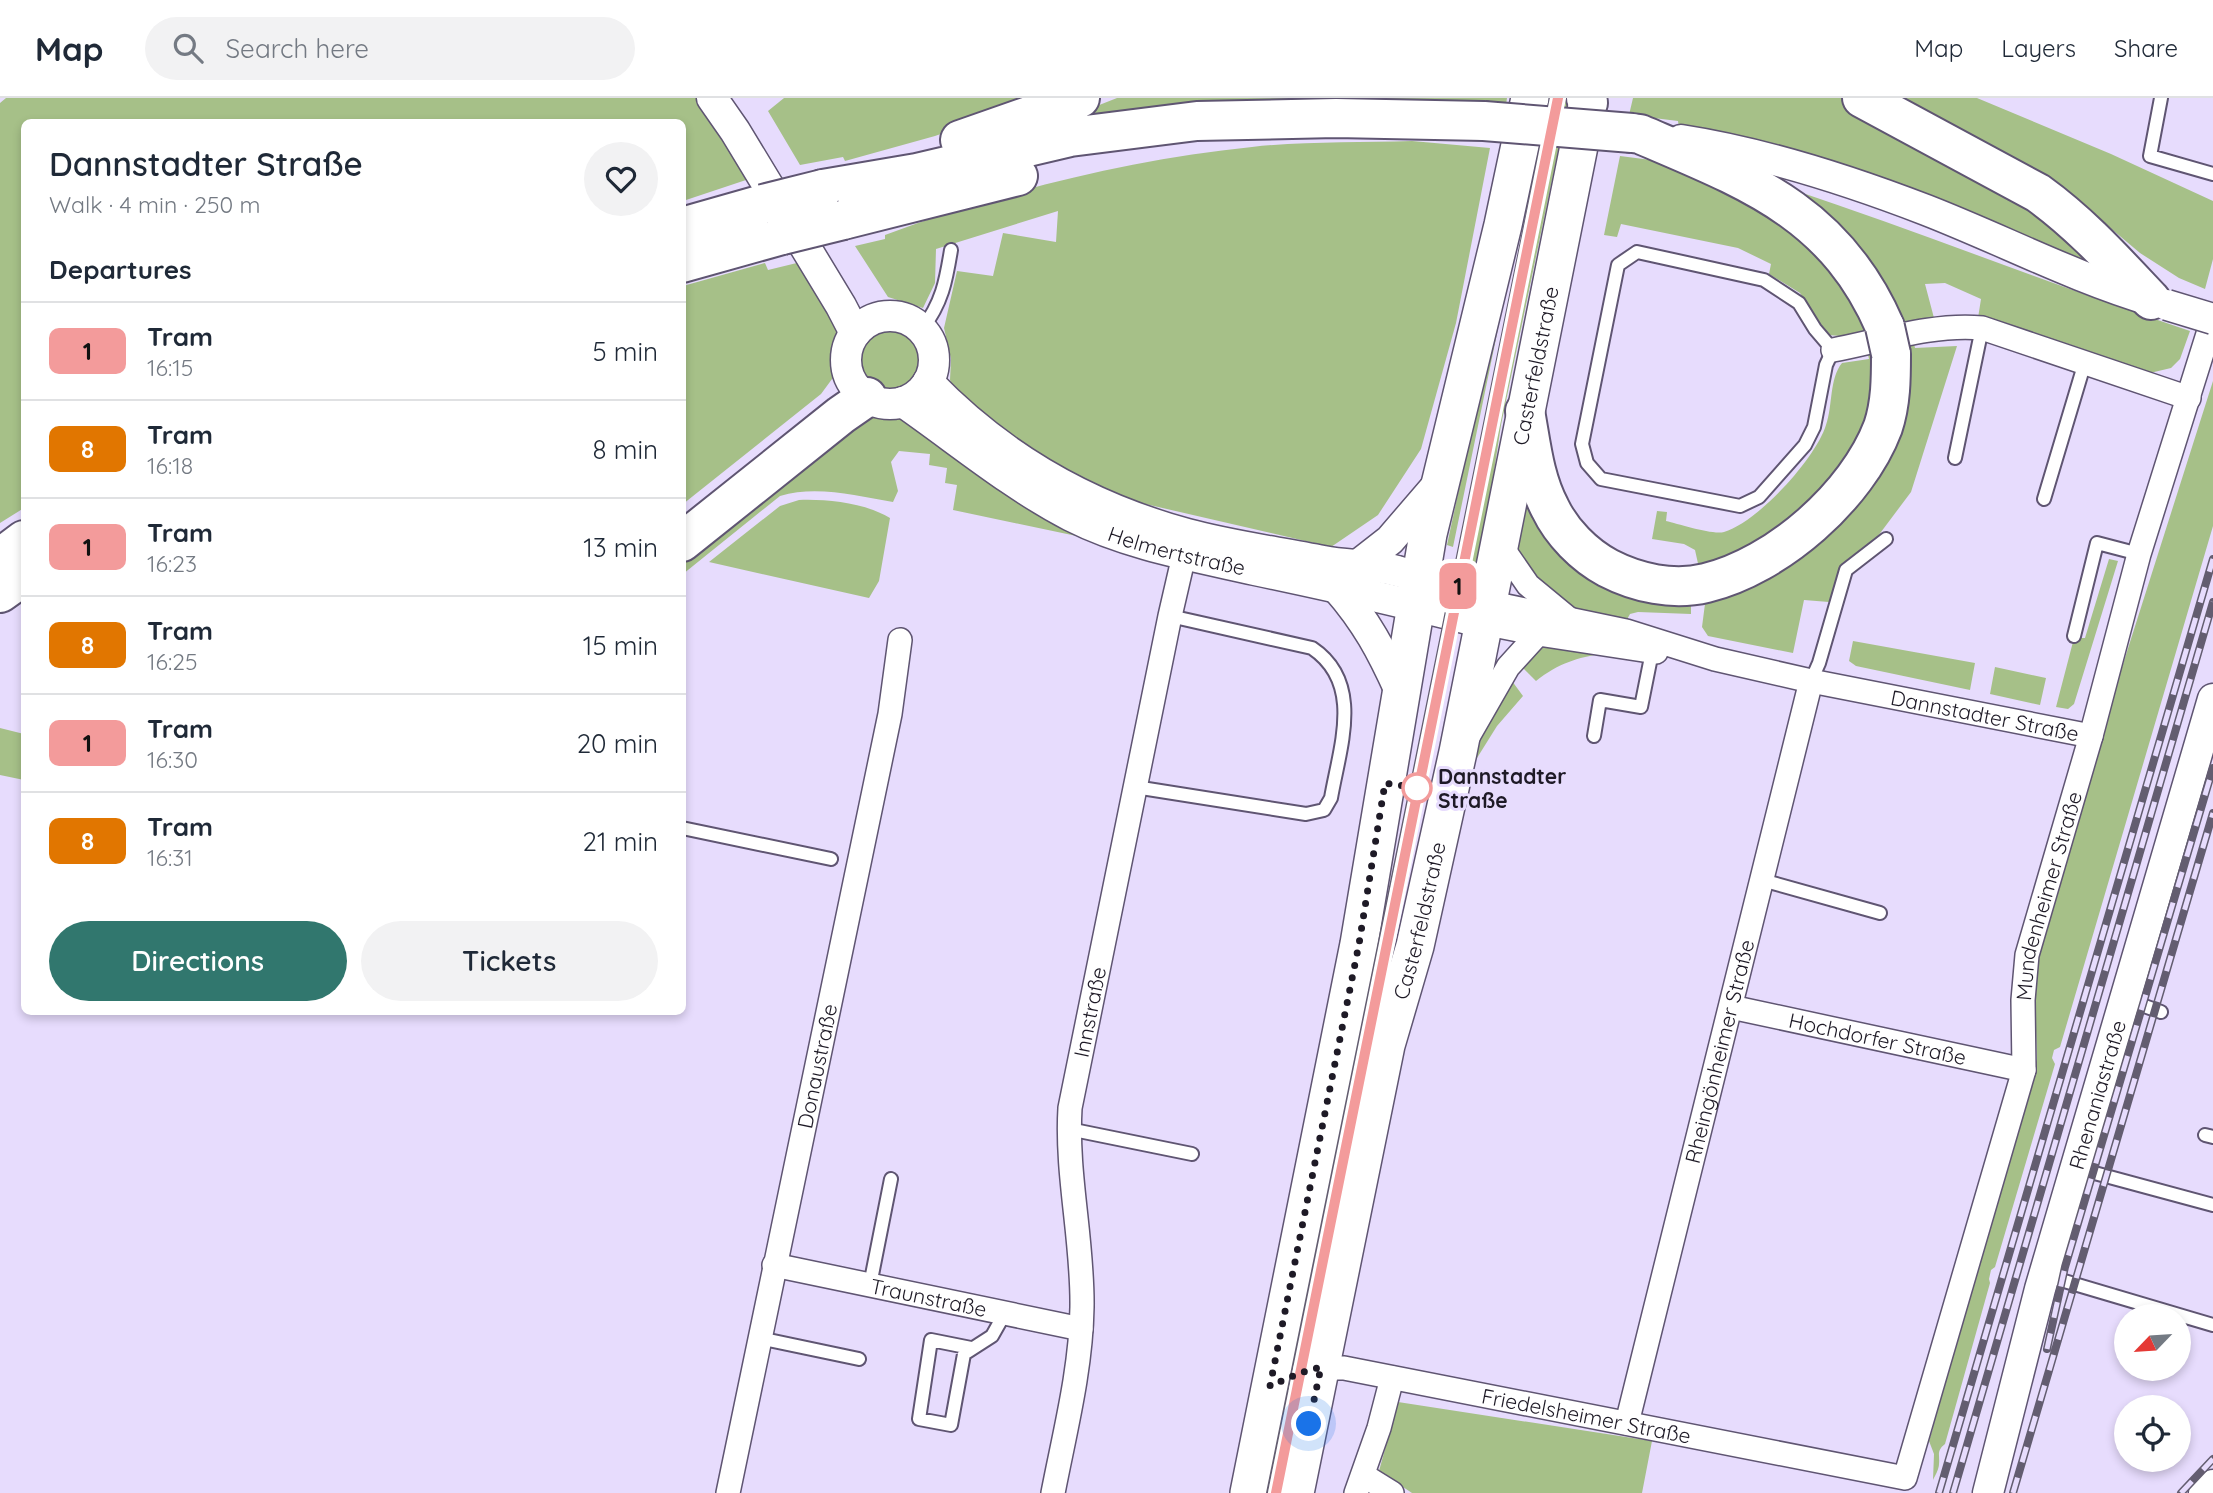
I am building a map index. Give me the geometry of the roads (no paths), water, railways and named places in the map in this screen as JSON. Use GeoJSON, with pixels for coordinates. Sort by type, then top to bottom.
{"type":"FeatureCollection","features":[{"type":"Feature","properties":{"kind":"highway"},"geometry":{"type":"LineString","coordinates":[[833,204],[1080,98]]}},
{"type":"Feature","properties":{"kind":"highway"},"geometry":{"type":"LineString","coordinates":[[1862,98],[2038,193],[2063,211],[2159,303]]}},
{"type":"Feature","properties":{"kind":"highway"},"geometry":{"type":"LineString","coordinates":[[686,227],[772,219],[833,204],[1287,120],[1373,118],[1484,121],[1636,134],[1741,177],[1792,209],[1830,242],[1856,272],[1873,299],[1888,340],[1891,389],[1883,426],[1865,463],[1835,501],[1793,541],[1751,566],[1698,584],[1658,585],[1624,576],[1598,562],[1573,541],[1550,510],[1542,490],[1525,411]]}},
{"type":"Feature","properties":{"kind":"highway"},"geometry":{"type":"LineString","coordinates":[[686,261],[772,219]]}},
{"type":"Feature","properties":{"kind":"highway"},"geometry":{"type":"LineString","coordinates":[[686,511],[820,406],[873,392]]}},
{"type":"Feature","properties":{"kind":"highway"},"geometry":{"type":"LineString","coordinates":[[686,539],[873,392]]}},
{"type":"Feature","properties":{"kind":"highway"},"geometry":{"type":"LineString","coordinates":[[0,542],[21,538]]}},
{"type":"Feature","properties":{"kind":"highway"},"geometry":{"type":"LineString","coordinates":[[0,558],[21,540]]}},
{"type":"Feature","properties":{"kind":"highway"},"geometry":{"type":"LineString","coordinates":[[0,593],[21,578]]}},
{"type":"Feature","properties":{"kind":"main road"},"geometry":{"type":"LineString","coordinates":[[1249,1493],[1359,944],[1400,691],[1439,483],[1503,225],[1530,98]]}},
{"type":"Feature","properties":{"kind":"main road","name":"Casterfeldstraße"},"geometry":{"type":"LineString","coordinates":[[1295,1493],[1386,1045],[1415,946],[1458,752],[1588,100]]}},
{"type":"Feature","properties":{"kind":"street"},"geometry":{"type":"LineString","coordinates":[[712,98],[841,306],[865,325]]}},
{"type":"Feature","properties":{"kind":"street"},"geometry":{"type":"LineString","coordinates":[[725,98],[747,119],[858,294],[865,325]]}},
{"type":"Feature","properties":{"kind":"street"},"geometry":{"type":"LineString","coordinates":[[1636,134],[1696,142],[1841,180],[1927,211],[2073,274],[2213,318]]}},
{"type":"Feature","properties":{"kind":"street"},"geometry":{"type":"LineString","coordinates":[[892,316],[908,320],[922,329],[933,349],[933,372],[918,394],[873,392],[846,362],[847,354],[865,325],[892,316]]}},
{"type":"Feature","properties":{"kind":"street","name":"Mundenheimer Straße"},"geometry":{"type":"LineString","coordinates":[[1905,1478],[2024,1070],[2023,1000],[2027,955],[2091,736],[2139,554],[2213,318]]}},
{"type":"Feature","properties":{"kind":"street"},"geometry":{"type":"LineString","coordinates":[[1833,351],[1945,328],[1982,328],[2189,398]]}},
{"type":"Feature","properties":{"kind":"street","name":"Helmertstraße"},"geometry":{"type":"LineString","coordinates":[[928,382],[962,416],[1011,454],[1057,482],[1186,544],[1337,588],[1418,592],[1485,613]]}},
{"type":"Feature","properties":{"kind":"street","name":"Helmertstraße"},"geometry":{"type":"LineString","coordinates":[[873,392],[1072,516],[1118,536],[1396,570],[1418,592]]}},
{"type":"Feature","properties":{"kind":"street"},"geometry":{"type":"LineString","coordinates":[[1358,565],[1390,540],[1439,483]]}},
{"type":"Feature","properties":{"kind":"street"},"geometry":{"type":"LineString","coordinates":[[1499,543],[1528,585],[1570,620]]}},
{"type":"Feature","properties":{"kind":"street","name":"Innstraße"},"geometry":{"type":"LineString","coordinates":[[1053,1493],[1079,1363],[1081,1329],[1080,1276],[1069,1129],[1074,1088],[1186,544]]}},
{"type":"Feature","properties":{"kind":"street"},"geometry":{"type":"LineString","coordinates":[[1337,588],[1360,614],[1376,639],[1400,691]]}},
{"type":"Feature","properties":{"kind":"street","name":"Dannstadter Straße"},"geometry":{"type":"LineString","coordinates":[[1485,613],[1570,620],[1626,631],[1654,645]]}},
{"type":"Feature","properties":{"kind":"street","name":"Dannstadter Straße"},"geometry":{"type":"LineString","coordinates":[[1485,613],[1538,634],[1654,645],[1811,681],[2091,736]]}},
{"type":"Feature","properties":{"kind":"street"},"geometry":{"type":"LineString","coordinates":[[1458,752],[1508,667],[1538,634]]}},
{"type":"Feature","properties":{"kind":"street","name":"Donaustraße"},"geometry":{"type":"LineString","coordinates":[[728,1493],[890,714],[900,640]]}},
{"type":"Feature","properties":{"kind":"street","name":"Rheingönheimer Straße"},"geometry":{"type":"LineString","coordinates":[[1627,1423],[1811,681]]}},
{"type":"Feature","properties":{"kind":"street","name":"Rhenaniastraße"},"geometry":{"type":"LineString","coordinates":[[1993,1492],[2044,1275],[2125,999],[2209,730],[2213,699]]}},
{"type":"Feature","properties":{"kind":"street","name":"Hochdorfer Straße"},"geometry":{"type":"LineString","coordinates":[[1731,1007],[2024,1070]]}},
{"type":"Feature","properties":{"kind":"street","name":"Traunstraße"},"geometry":{"type":"LineString","coordinates":[[774,1265],[1081,1329]]}},
{"type":"Feature","properties":{"kind":"street","name":"Friedelsheimer Straße"},"geometry":{"type":"LineString","coordinates":[[1270,1386],[1321,1367],[1344,1368],[1905,1478]]}},
{"type":"Feature","properties":{"kind":"street"},"geometry":{"type":"LineString","coordinates":[[1392,1378],[1360,1484],[1392,1493]]}},
{"type":"Feature","properties":{"kind":"street"},"geometry":{"type":"LineString","coordinates":[[2204,1493],[2213,1485]]}},
{"type":"Feature","properties":{"kind":"lane"},"geometry":{"type":"LineString","coordinates":[[2161,98],[2150,156],[2213,174]]}},
{"type":"Feature","properties":{"kind":"lane"},"geometry":{"type":"LineString","coordinates":[[922,329],[944,291],[951,250]]}},
{"type":"Feature","properties":{"kind":"lane"},"geometry":{"type":"LineString","coordinates":[[1637,252],[1764,280],[1799,303],[1833,351],[1826,365],[1814,427],[1805,445],[1759,497],[1740,506],[1601,479],[1587,463],[1582,444],[1618,265],[1637,252]]}},
{"type":"Feature","properties":{"kind":"lane"},"geometry":{"type":"LineString","coordinates":[[1955,458],[1982,328]]}},
{"type":"Feature","properties":{"kind":"lane"},"geometry":{"type":"LineString","coordinates":[[2043,499],[2085,362]]}},
{"type":"Feature","properties":{"kind":"lane"},"geometry":{"type":"LineString","coordinates":[[1811,681],[1819,663],[1846,570],[1886,539]]}},
{"type":"Feature","properties":{"kind":"lane"},"geometry":{"type":"LineString","coordinates":[[2074,636],[2096,542],[2139,554]]}},
{"type":"Feature","properties":{"kind":"lane"},"geometry":{"type":"LineString","coordinates":[[1135,787],[1306,814],[1324,810],[1331,798],[1346,706],[1341,682],[1327,659],[1312,648],[1170,616]]}},
{"type":"Feature","properties":{"kind":"lane"},"geometry":{"type":"LineString","coordinates":[[1594,736],[1600,700],[1641,707],[1654,645]]}},
{"type":"Feature","properties":{"kind":"lane"},"geometry":{"type":"LineString","coordinates":[[686,829],[831,859]]}},
{"type":"Feature","properties":{"kind":"lane"},"geometry":{"type":"LineString","coordinates":[[1762,880],[1880,913]]}},
{"type":"Feature","properties":{"kind":"lane"},"geometry":{"type":"LineString","coordinates":[[2125,999],[2161,1012]]}},
{"type":"Feature","properties":{"kind":"lane"},"geometry":{"type":"LineString","coordinates":[[1069,1129],[1192,1154]]}},
{"type":"Feature","properties":{"kind":"lane"},"geometry":{"type":"LineString","coordinates":[[2075,1168],[2213,1205]]}},
{"type":"Feature","properties":{"kind":"lane"},"geometry":{"type":"LineString","coordinates":[[870,1285],[891,1179]]}},
{"type":"Feature","properties":{"kind":"lane"},"geometry":{"type":"LineString","coordinates":[[2044,1275],[2213,1325]]}},
{"type":"Feature","properties":{"kind":"lane"},"geometry":{"type":"LineString","coordinates":[[971,1348],[931,1340],[919,1419],[951,1425],[964,1354],[992,1336],[1005,1313]]}},
{"type":"Feature","properties":{"kind":"lane"},"geometry":{"type":"LineString","coordinates":[[759,1338],[859,1359]]}},
{"type":"Feature","properties":{"kind":"tram line"},"geometry":{"type":"LineString","coordinates":[[1267,1493],[1550,98]]}},
{"type":"Feature","properties":{"kind":"tram line","name":"1"},"geometry":{"type":"LineString","coordinates":[[1276,1493],[1558,98]]}},
{"type":"Feature","properties":{"kind":"railway"},"geometry":{"type":"LineString","coordinates":[[1939,1493],[2213,559]]}},
{"type":"Feature","properties":{"kind":"railway"},"geometry":{"type":"LineString","coordinates":[[1953,1493],[2213,602]]}},
{"type":"Feature","properties":{"kind":"railway"},"geometry":{"type":"LineString","coordinates":[[2047,1349],[2065,1267],[2213,768]]}},
{"type":"Feature","properties":{"kind":"railway"},"geometry":{"type":"LineString","coordinates":[[2013,1493],[2213,813]]}},
{"type":"Feature","properties":{"kind":"railway"},"geometry":{"type":"LineString","coordinates":[[2181,1493],[2213,1459]]}},
{"type":"Feature","properties":{"kind":"place","name":"Dannstadter Straße"},"geometry":{"type":"Point","coordinates":[1417,788]}}]}
